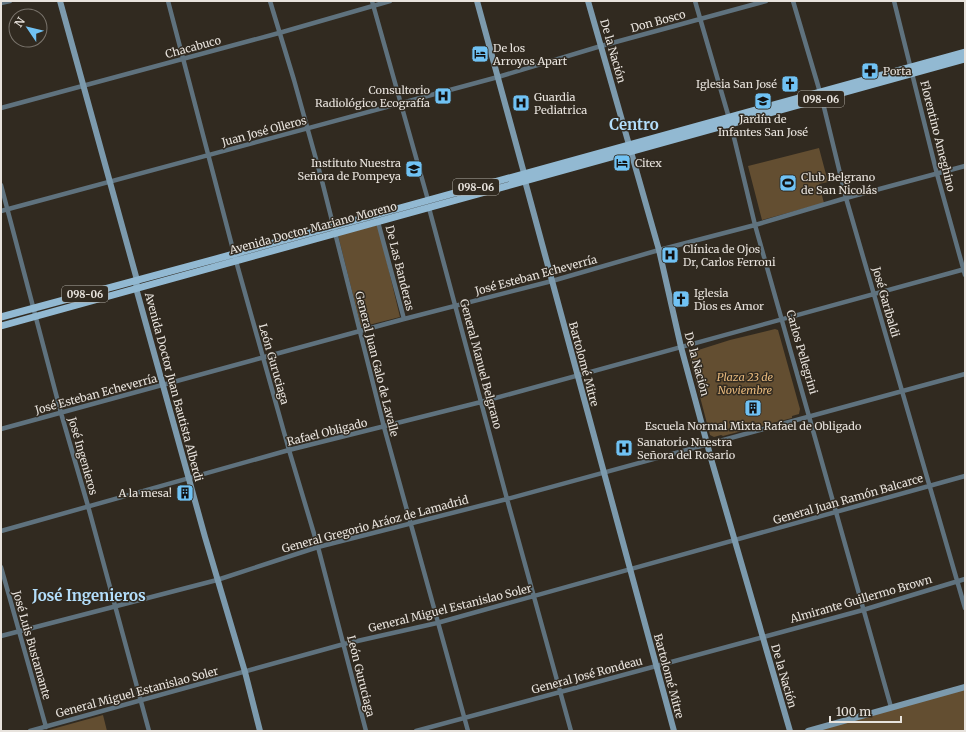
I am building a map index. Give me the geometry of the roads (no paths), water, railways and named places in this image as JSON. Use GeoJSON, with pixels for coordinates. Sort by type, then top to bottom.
{"type":"FeatureCollection","features":[{"type":"Feature","properties":{"kind":"main road","name":"098-06"},"geometry":{"type":"LineString","coordinates":[[631,152],[730,125],[821,96],[912,70],[965,52]]}},
{"type":"Feature","properties":{"kind":"main road","name":"098-06"},"geometry":{"type":"LineString","coordinates":[[912,70],[965,59]]}},
{"type":"Feature","properties":{"kind":"main road","name":"098-06"},"geometry":{"type":"LineString","coordinates":[[629,145],[728,118],[821,96]]}},
{"type":"Feature","properties":{"kind":"main road","name":"Avenida Doctor Mariano Moreno"},"geometry":{"type":"LineString","coordinates":[[1,326],[334,230],[428,200],[629,145]]}},
{"type":"Feature","properties":{"kind":"main road","name":"Avenida Doctor Mariano Moreno"},"geometry":{"type":"LineString","coordinates":[[334,230],[378,222],[631,152]]}},
{"type":"Feature","properties":{"kind":"main road","name":"Avenida Doctor Mariano Moreno"},"geometry":{"type":"LineString","coordinates":[[1,317],[137,280],[235,258]]}},
{"type":"Feature","properties":{"kind":"street"},"geometry":{"type":"LineString","coordinates":[[1,3],[10,1]]}},
{"type":"Feature","properties":{"kind":"street","name":"Avenida Doctor Juan Bautista Alberdi"},"geometry":{"type":"LineString","coordinates":[[60,1],[111,181],[137,280],[136,288],[217,580],[245,672],[260,731]]}},
{"type":"Feature","properties":{"kind":"street","name":"León Guruciaga"},"geometry":{"type":"LineString","coordinates":[[168,1],[262,358],[318,547],[366,731]]}},
{"type":"Feature","properties":{"kind":"street","name":"General Juan Galo de Lavalle"},"geometry":{"type":"LineString","coordinates":[[270,1],[308,129],[384,427],[468,731]]}},
{"type":"Feature","properties":{"kind":"street","name":"Chacabuco"},"geometry":{"type":"LineString","coordinates":[[1,108],[279,33],[373,3],[390,1]]}},
{"type":"Feature","properties":{"kind":"street","name":"Bartolomé Mitre"},"geometry":{"type":"LineString","coordinates":[[477,1],[603,473],[674,731]]}},
{"type":"Feature","properties":{"kind":"street","name":"De la Nación"},"geometry":{"type":"LineString","coordinates":[[588,1],[659,250],[681,347],[790,731]]}},
{"type":"Feature","properties":{"kind":"street","name":"Carlos Pellegrini"},"geometry":{"type":"LineString","coordinates":[[695,1],[730,125],[755,225],[891,707]]}},
{"type":"Feature","properties":{"kind":"street","name":"Don Bosco"},"geometry":{"type":"LineString","coordinates":[[601,46],[766,1]]}},
{"type":"Feature","properties":{"kind":"street","name":"José Garibaldi"},"geometry":{"type":"LineString","coordinates":[[793,1],[821,96],[846,198],[965,608]]}},
{"type":"Feature","properties":{"kind":"street","name":"Florentino Ameghino"},"geometry":{"type":"LineString","coordinates":[[894,1],[965,275]]}},
{"type":"Feature","properties":{"kind":"street","name":"General Manuel Belgrano"},"geometry":{"type":"LineString","coordinates":[[373,3],[428,200],[506,499],[571,731]]}},
{"type":"Feature","properties":{"kind":"street","name":"Juan José Olleros"},"geometry":{"type":"LineString","coordinates":[[1,211],[498,77],[601,46]]}},
{"type":"Feature","properties":{"kind":"street","name":"José Esteban Echeverría"},"geometry":{"type":"LineString","coordinates":[[1,429],[62,414],[404,319],[552,281],[965,166]]}},
{"type":"Feature","properties":{"kind":"street","name":"José Ingenieros"},"geometry":{"type":"LineString","coordinates":[[1,185],[35,316],[150,731]]}},
{"type":"Feature","properties":{"kind":"street","name":"De Las Banderas"},"geometry":{"type":"LineString","coordinates":[[378,222],[404,319]]}},
{"type":"Feature","properties":{"kind":"street","name":"Rafael Obligado"},"geometry":{"type":"LineString","coordinates":[[1,531],[289,450],[481,402],[964,269]]}},
{"type":"Feature","properties":{"kind":"street","name":"General Gregorio Aráoz de Lamadrid"},"geometry":{"type":"LineString","coordinates":[[1,636],[114,605],[217,580],[318,547],[506,499],[965,374]]}},
{"type":"Feature","properties":{"kind":"street","name":"General Juan Ramón Balcarce"},"geometry":{"type":"LineString","coordinates":[[735,540],[965,476]]}},
{"type":"Feature","properties":{"kind":"street","name":"General Miguel Estanislao Soler"},"geometry":{"type":"LineString","coordinates":[[30,731],[344,644],[437,622],[735,540]]}},
{"type":"Feature","properties":{"kind":"street","name":"José Luis Bustamante"},"geometry":{"type":"LineString","coordinates":[[1,567],[46,726]]}},
{"type":"Feature","properties":{"kind":"street","name":"Almirante Guillermo Brown"},"geometry":{"type":"LineString","coordinates":[[762,636],[863,610],[965,579]]}},
{"type":"Feature","properties":{"kind":"street","name":"General José Rondeau"},"geometry":{"type":"LineString","coordinates":[[416,731],[762,636]]}},
{"type":"Feature","properties":{"kind":"street"},"geometry":{"type":"LineString","coordinates":[[808,731],[965,687]]}},
{"type":"Feature","properties":{"kind":"place","name":"De los Arroyos Apart"},"geometry":{"type":"Point","coordinates":[480,54]}},
{"type":"Feature","properties":{"kind":"place","name":"Porta"},"geometry":{"type":"Point","coordinates":[870,71]}},
{"type":"Feature","properties":{"kind":"place","name":"Iglesia San José"},"geometry":{"type":"Point","coordinates":[790,84]}},
{"type":"Feature","properties":{"kind":"place","name":"Consultorio Radiológico Ecografía"},"geometry":{"type":"Point","coordinates":[443,96]}},
{"type":"Feature","properties":{"kind":"place","name":"Jardín de Infantes San José"},"geometry":{"type":"Point","coordinates":[763,101]}},
{"type":"Feature","properties":{"kind":"place","name":"Guardia Pediatrica"},"geometry":{"type":"Point","coordinates":[521,103]}},
{"type":"Feature","properties":{"kind":"place","name":"Citex"},"geometry":{"type":"Point","coordinates":[622,163]}},
{"type":"Feature","properties":{"kind":"place","name":"Instituto Nuestra Señora de Pompeya"},"geometry":{"type":"Point","coordinates":[414,169]}},
{"type":"Feature","properties":{"kind":"place","name":"Club Belgrano de San Nicolás"},"geometry":{"type":"Point","coordinates":[788,183]}},
{"type":"Feature","properties":{"kind":"place","name":"Clínica de Ojos Dr, Carlos Ferroni"},"geometry":{"type":"Point","coordinates":[670,255]}},
{"type":"Feature","properties":{"kind":"place","name":"Iglesia Dios es Amor"},"geometry":{"type":"Point","coordinates":[681,299]}},
{"type":"Feature","properties":{"kind":"place","name":"Escuela Normal Mixta Rafael de Obligado"},"geometry":{"type":"Point","coordinates":[753,408]}},
{"type":"Feature","properties":{"kind":"place","name":"Sanatorio Nuestra Señora del Rosario"},"geometry":{"type":"Point","coordinates":[624,448]}},
{"type":"Feature","properties":{"kind":"place","name":"A la mesa!"},"geometry":{"type":"Point","coordinates":[185,493]}},
{"type":"Feature","properties":{"kind":"district","name":"Centro"},"geometry":{"type":"Point","coordinates":[634,125]}},
{"type":"Feature","properties":{"kind":"district","name":"José Ingenieros"},"geometry":{"type":"Point","coordinates":[89,596]}},
{"type":"Feature","properties":{"kind":"park label","name":"Plaza 23 de Noviembre"},"geometry":{"type":"Point","coordinates":[745,383]}}]}
